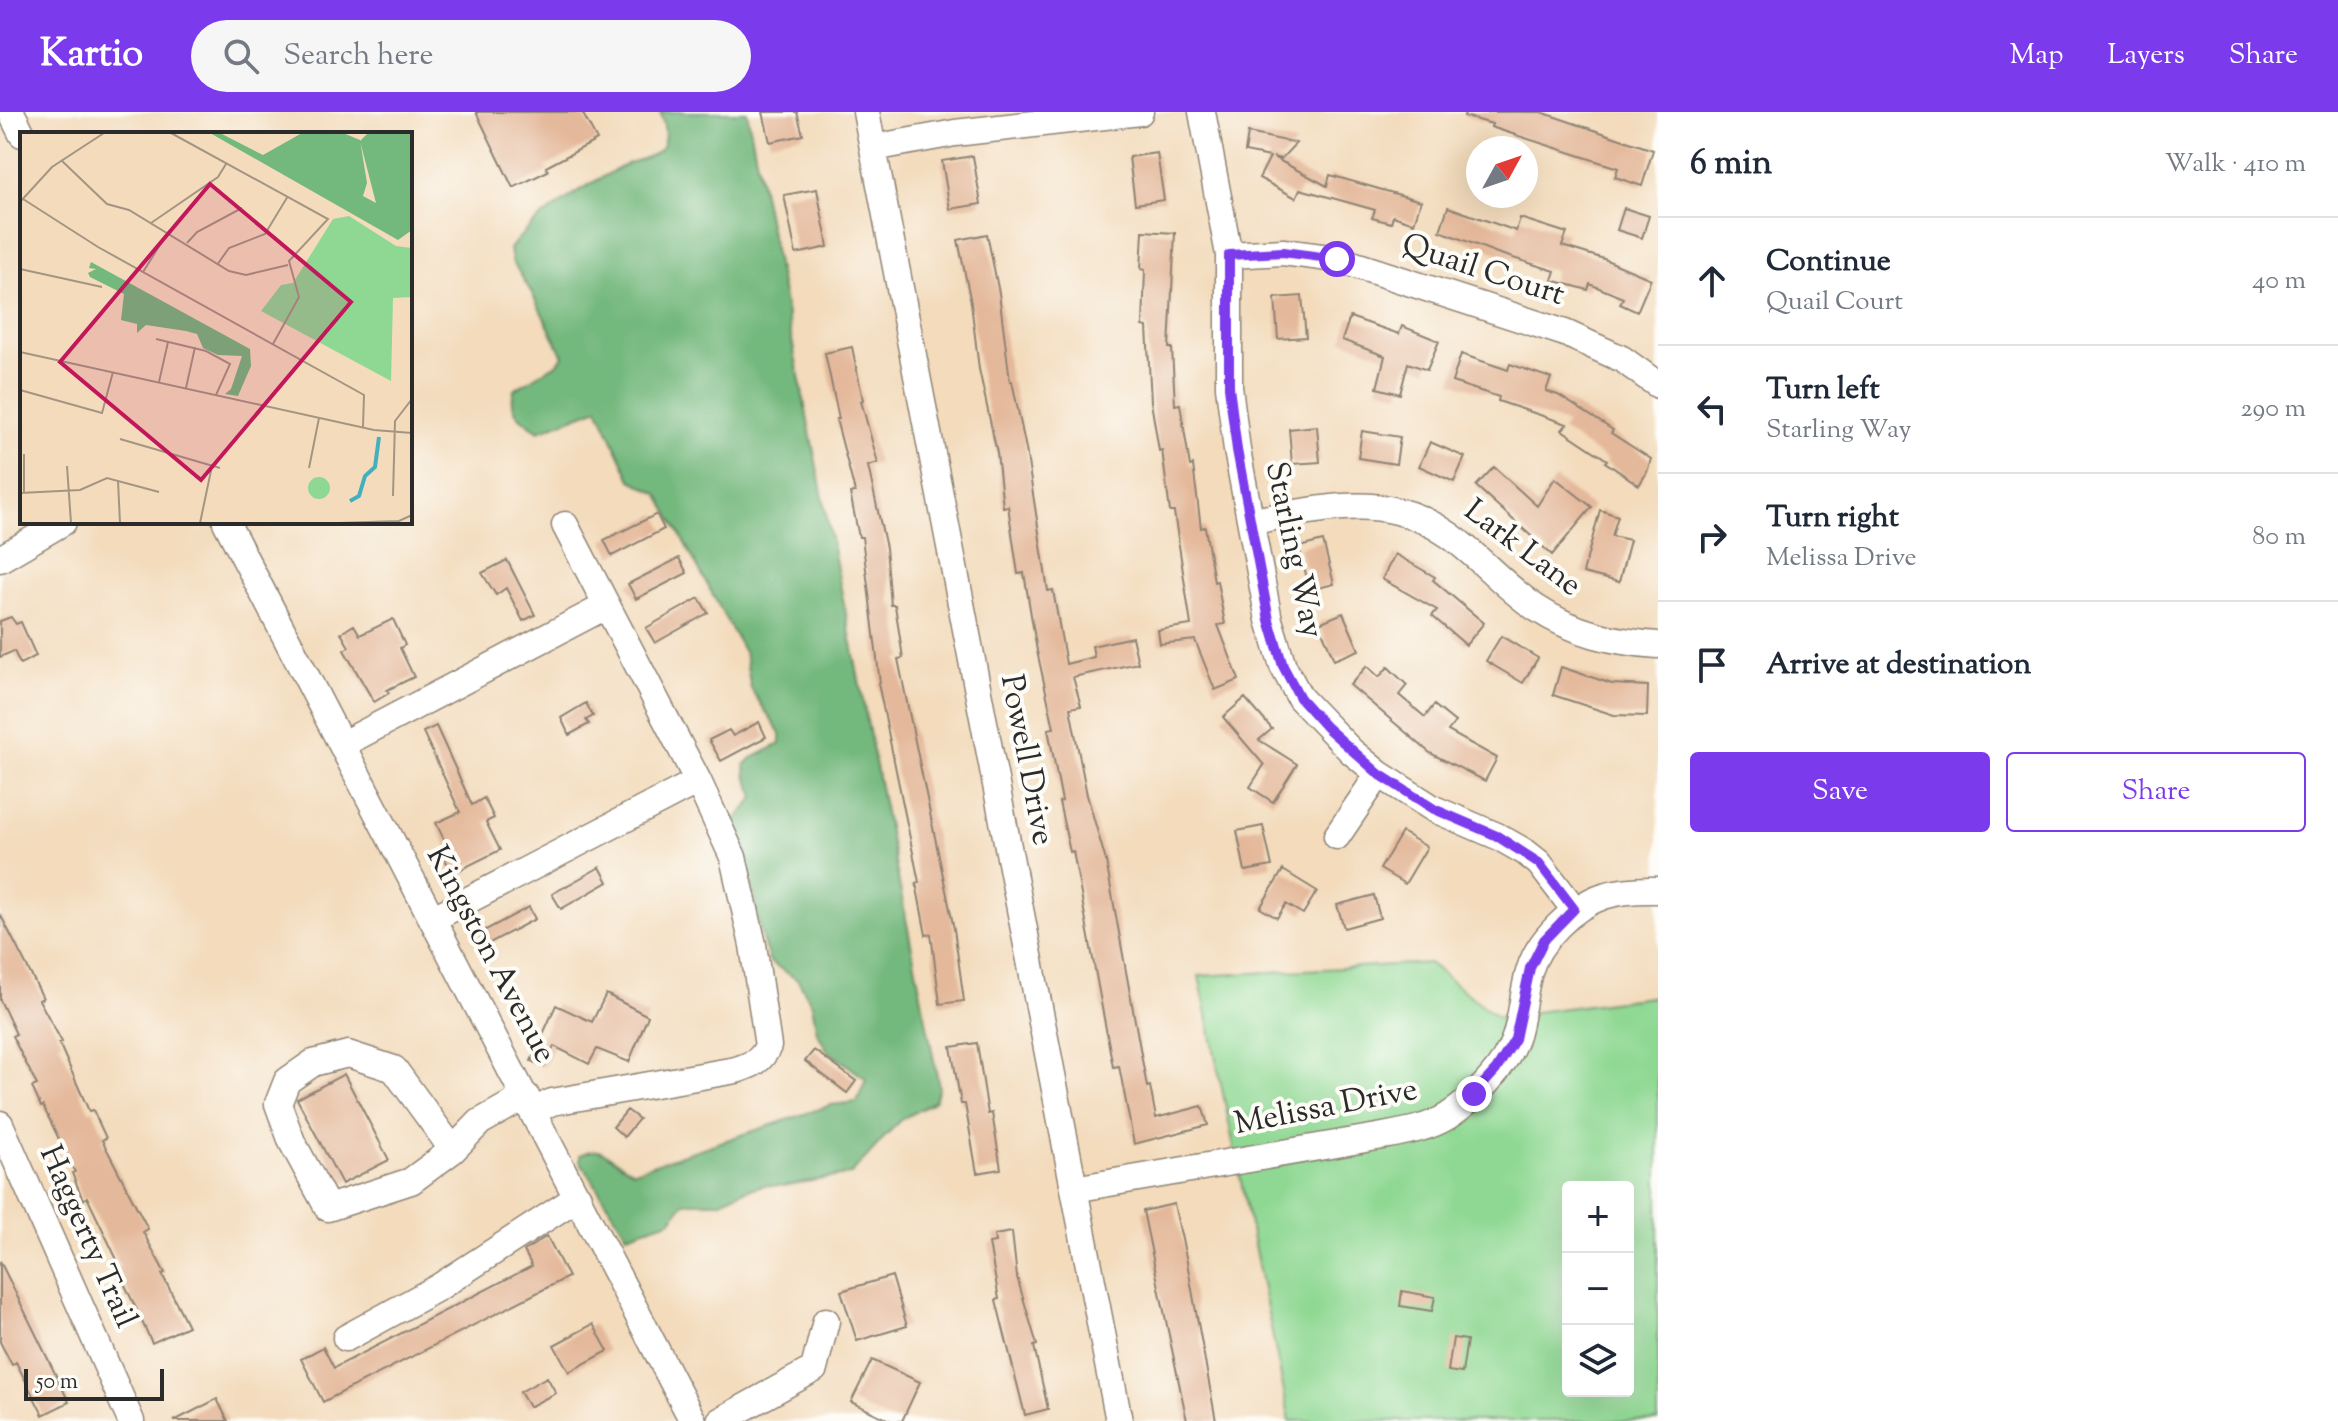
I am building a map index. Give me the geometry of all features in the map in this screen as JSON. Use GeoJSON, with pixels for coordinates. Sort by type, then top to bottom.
{"type":"FeatureCollection","features":[{"type":"Feature","properties":{"kind":"street"},"geometry":{"type":"LineString","coordinates":[[11,112],[21,132]]}},
{"type":"Feature","properties":{"kind":"street","name":"Powell Drive"},"geometry":{"type":"LineString","coordinates":[[866,112],[1119,1421]]}},
{"type":"Feature","properties":{"kind":"street"},"geometry":{"type":"LineString","coordinates":[[873,148],[955,133],[1140,112]]}},
{"type":"Feature","properties":{"kind":"street","name":"Starling Way"},"geometry":{"type":"LineString","coordinates":[[1202,112],[1229,255],[1229,387],[1237,450],[1269,620],[1283,666],[1300,698],[1326,727],[1379,774],[1434,809],[1497,836],[1525,852],[1539,863],[1574,909]]}},
{"type":"Feature","properties":{"kind":"street","name":"Quail Court"},"geometry":{"type":"LineString","coordinates":[[1229,255],[1283,252],[1337,259],[1565,333],[1622,359],[1658,385]]}},
{"type":"Feature","properties":{"kind":"street","name":"Lark Lane"},"geometry":{"type":"LineString","coordinates":[[1251,521],[1358,507],[1394,510],[1422,519],[1451,534],[1535,608],[1567,626],[1601,639],[1658,645]]}},
{"type":"Feature","properties":{"kind":"street"},"geometry":{"type":"LineString","coordinates":[[0,559],[60,524]]}},
{"type":"Feature","properties":{"kind":"street","name":"Kingston Avenue"},"geometry":{"type":"LineString","coordinates":[[227,524],[693,1421]]}},
{"type":"Feature","properties":{"kind":"street"},"geometry":{"type":"LineString","coordinates":[[453,1150],[394,1069],[348,1054],[313,1063],[287,1081],[278,1104],[292,1142],[328,1208],[411,1181],[453,1150],[480,1122],[529,1104],[736,1070],[753,1065],[764,1056],[768,1046],[744,902],[733,857],[698,781],[565,525]]}},
{"type":"Feature","properties":{"kind":"street"},"geometry":{"type":"LineString","coordinates":[[343,744],[606,606]]}},
{"type":"Feature","properties":{"kind":"street"},"geometry":{"type":"LineString","coordinates":[[1337,836],[1379,774]]}},
{"type":"Feature","properties":{"kind":"street"},"geometry":{"type":"LineString","coordinates":[[432,919],[698,781]]}},
{"type":"Feature","properties":{"kind":"street","name":"Melissa Drive"},"geometry":{"type":"LineString","coordinates":[[1074,1189],[1383,1136],[1418,1129],[1446,1117],[1474,1094],[1496,1070],[1515,1039],[1530,968],[1544,940],[1574,909],[1598,896],[1630,889],[1658,890]]}},
{"type":"Feature","properties":{"kind":"street","name":"Haggerty Trail"},"geometry":{"type":"LineString","coordinates":[[0,1124],[127,1420]]}},
{"type":"Feature","properties":{"kind":"street"},"geometry":{"type":"LineString","coordinates":[[346,1338],[439,1287],[578,1197]]}},
{"type":"Feature","properties":{"kind":"street"},"geometry":{"type":"LineString","coordinates":[[720,1421],[814,1369],[826,1321]]}},
{"type":"Feature","properties":{"kind":"green space"},"geometry":{"type":"Polygon","coordinates":[[[660,112],[747,112],[939,1086],[935,1101],[900,1120],[851,1174],[783,1186],[764,1185],[719,1202],[685,1202],[670,1221],[627,1235],[580,1161],[580,1155],[602,1152],[634,1171],[831,1105],[857,1102],[866,1079],[827,1050],[817,1032],[812,1004],[798,980],[770,962],[762,939],[747,860],[733,828],[755,796],[746,776],[745,765],[752,758],[780,744],[780,733],[751,689],[745,654],[658,494],[631,480],[598,408],[539,431],[522,419],[513,404],[514,390],[558,363],[563,356],[533,295],[512,261],[510,249],[532,225],[564,201],[613,171],[658,151],[665,135],[660,112]]]}},
{"type":"Feature","properties":{"kind":"green space"},"geometry":{"type":"Polygon","coordinates":[[[1429,963],[1497,1017],[1658,996],[1658,1421],[1290,1421],[1199,976],[1429,963]]]}},
{"type":"Feature","properties":{"kind":"building"},"geometry":{"type":"Polygon","coordinates":[[[476,112],[582,112],[597,140],[546,167],[548,171],[513,188],[476,112]]]}},
{"type":"Feature","properties":{"kind":"building"},"geometry":{"type":"Polygon","coordinates":[[[763,112],[797,112],[803,135],[770,142],[763,112]]]}},
{"type":"Feature","properties":{"kind":"building"},"geometry":{"type":"Polygon","coordinates":[[[1465,112],[1541,112],[1653,150],[1642,186],[1615,177],[1618,168],[1538,142],[1538,136],[1519,136],[1464,116],[1465,112]]]}},
{"type":"Feature","properties":{"kind":"building"},"geometry":{"type":"Polygon","coordinates":[[[1248,133],[1296,143],[1281,159],[1273,157],[1327,186],[1330,175],[1421,201],[1414,223],[1393,216],[1391,223],[1372,218],[1375,210],[1300,189],[1296,198],[1259,178],[1270,157],[1245,152],[1248,133]]]}},
{"type":"Feature","properties":{"kind":"building"},"geometry":{"type":"Polygon","coordinates":[[[1157,153],[1164,200],[1135,204],[1129,157],[1157,153]]]}},
{"type":"Feature","properties":{"kind":"building"},"geometry":{"type":"Polygon","coordinates":[[[973,156],[981,204],[950,209],[942,161],[973,156]]]}},
{"type":"Feature","properties":{"kind":"building"},"geometry":{"type":"Polygon","coordinates":[[[817,189],[828,247],[796,254],[784,195],[817,189]]]}},
{"type":"Feature","properties":{"kind":"building"},"geometry":{"type":"Polygon","coordinates":[[[1448,207],[1516,231],[1520,218],[1567,233],[1562,246],[1604,259],[1651,279],[1637,312],[1620,304],[1623,298],[1590,284],[1588,290],[1552,280],[1555,271],[1440,231],[1448,207]]]}},
{"type":"Feature","properties":{"kind":"building"},"geometry":{"type":"Polygon","coordinates":[[[1624,208],[1649,216],[1642,238],[1617,230],[1624,208]]]}},
{"type":"Feature","properties":{"kind":"building"},"geometry":{"type":"Polygon","coordinates":[[[1143,231],[1175,233],[1169,348],[1172,348],[1175,405],[1180,404],[1190,466],[1193,465],[1201,528],[1205,527],[1214,582],[1217,581],[1225,624],[1218,625],[1239,680],[1215,690],[1195,640],[1160,644],[1158,630],[1191,625],[1174,512],[1170,512],[1162,450],[1159,451],[1151,402],[1147,327],[1143,326],[1143,231]]]}},
{"type":"Feature","properties":{"kind":"building"},"geometry":{"type":"Polygon","coordinates":[[[987,234],[1048,591],[1053,590],[1066,664],[1094,657],[1092,646],[1132,637],[1138,663],[1073,677],[1081,706],[1070,708],[1087,795],[1106,861],[1147,1087],[1150,1086],[1156,1118],[1202,1106],[1208,1125],[1134,1144],[1119,1066],[1113,1067],[1073,851],[1070,852],[1059,802],[1062,801],[1048,729],[1054,728],[1024,573],[1018,574],[1008,506],[1003,507],[997,453],[979,369],[971,303],[958,240],[987,234]]]}},
{"type":"Feature","properties":{"kind":"building"},"geometry":{"type":"Polygon","coordinates":[[[1302,296],[1306,337],[1278,339],[1275,298],[1302,296]]]}},
{"type":"Feature","properties":{"kind":"building"},"geometry":{"type":"Polygon","coordinates":[[[1350,317],[1399,334],[1402,326],[1439,341],[1427,370],[1408,363],[1400,394],[1377,388],[1385,356],[1342,340],[1350,317]]]}},
{"type":"Feature","properties":{"kind":"building"},"geometry":{"type":"Polygon","coordinates":[[[852,347],[861,401],[878,463],[868,466],[886,548],[891,605],[895,605],[903,658],[898,659],[954,929],[964,1001],[940,1004],[931,934],[926,935],[916,883],[919,882],[878,683],[862,537],[859,537],[850,493],[855,492],[836,419],[839,419],[825,353],[852,347]]]}},
{"type":"Feature","properties":{"kind":"building"},"geometry":{"type":"Polygon","coordinates":[[[1461,354],[1508,370],[1510,364],[1551,378],[1546,391],[1558,395],[1613,430],[1611,433],[1651,459],[1639,485],[1562,430],[1567,424],[1452,382],[1461,354]]]}},
{"type":"Feature","properties":{"kind":"building"},"geometry":{"type":"Polygon","coordinates":[[[1317,426],[1320,462],[1292,464],[1289,429],[1317,426]]]}},
{"type":"Feature","properties":{"kind":"building"},"geometry":{"type":"Polygon","coordinates":[[[1362,431],[1400,437],[1396,464],[1358,458],[1362,431]]]}},
{"type":"Feature","properties":{"kind":"building"},"geometry":{"type":"Polygon","coordinates":[[[1430,442],[1465,457],[1454,482],[1419,466],[1430,442]]]}},
{"type":"Feature","properties":{"kind":"building"},"geometry":{"type":"Polygon","coordinates":[[[1494,467],[1537,506],[1555,478],[1592,507],[1552,555],[1476,486],[1494,467]]]}},
{"type":"Feature","properties":{"kind":"building"},"geometry":{"type":"Polygon","coordinates":[[[1600,510],[1618,516],[1612,536],[1630,540],[1619,582],[1583,573],[1600,510]]]}},
{"type":"Feature","properties":{"kind":"building"},"geometry":{"type":"Polygon","coordinates":[[[657,514],[664,529],[612,556],[604,540],[657,514]]]}},
{"type":"Feature","properties":{"kind":"building"},"geometry":{"type":"Polygon","coordinates":[[[1323,541],[1334,584],[1310,590],[1299,547],[1323,541]]]}},
{"type":"Feature","properties":{"kind":"building"},"geometry":{"type":"Polygon","coordinates":[[[1395,554],[1435,577],[1433,580],[1484,623],[1466,645],[1432,616],[1437,610],[1382,579],[1395,554]]]}},
{"type":"Feature","properties":{"kind":"building"},"geometry":{"type":"Polygon","coordinates":[[[679,558],[687,573],[636,599],[628,584],[679,558]]]}},
{"type":"Feature","properties":{"kind":"building"},"geometry":{"type":"Polygon","coordinates":[[[507,560],[535,615],[523,621],[506,588],[496,595],[482,573],[507,560]]]}},
{"type":"Feature","properties":{"kind":"building"},"geometry":{"type":"Polygon","coordinates":[[[699,598],[708,613],[655,643],[646,628],[699,598]]]}},
{"type":"Feature","properties":{"kind":"building"},"geometry":{"type":"Polygon","coordinates":[[[1343,613],[1359,650],[1334,660],[1319,623],[1343,613]]]}},
{"type":"Feature","properties":{"kind":"building"},"geometry":{"type":"Polygon","coordinates":[[[11,617],[16,624],[21,622],[36,656],[20,664],[14,651],[0,657],[0,621],[11,617]]]}},
{"type":"Feature","properties":{"kind":"building"},"geometry":{"type":"Polygon","coordinates":[[[393,619],[405,645],[400,648],[414,677],[387,690],[389,693],[374,702],[344,650],[349,647],[341,633],[354,625],[360,635],[393,619]]]}},
{"type":"Feature","properties":{"kind":"building"},"geometry":{"type":"Polygon","coordinates":[[[1501,636],[1538,658],[1523,683],[1486,661],[1501,636]]]}},
{"type":"Feature","properties":{"kind":"building"},"geometry":{"type":"Polygon","coordinates":[[[1367,666],[1379,677],[1388,667],[1407,685],[1399,695],[1425,717],[1434,705],[1455,722],[1448,731],[1497,758],[1485,781],[1430,753],[1350,685],[1367,666]]]}},
{"type":"Feature","properties":{"kind":"building"},"geometry":{"type":"Polygon","coordinates":[[[1561,667],[1612,684],[1648,686],[1647,716],[1614,715],[1553,695],[1561,667]]]}},
{"type":"Feature","properties":{"kind":"building"},"geometry":{"type":"Polygon","coordinates":[[[1245,698],[1272,729],[1259,740],[1297,764],[1273,802],[1250,787],[1264,765],[1223,717],[1245,698]]]}},
{"type":"Feature","properties":{"kind":"building"},"geometry":{"type":"Polygon","coordinates":[[[586,703],[593,716],[586,720],[589,724],[569,735],[561,718],[586,703]]]}},
{"type":"Feature","properties":{"kind":"building"},"geometry":{"type":"Polygon","coordinates":[[[759,722],[766,737],[721,761],[709,740],[729,730],[733,736],[759,722]]]}},
{"type":"Feature","properties":{"kind":"building"},"geometry":{"type":"Polygon","coordinates":[[[436,726],[472,805],[484,798],[494,818],[486,822],[500,850],[452,874],[445,859],[452,856],[436,823],[460,812],[423,732],[436,726]]]}},
{"type":"Feature","properties":{"kind":"building"},"geometry":{"type":"Polygon","coordinates":[[[1263,826],[1272,866],[1245,871],[1237,831],[1263,826]]]}},
{"type":"Feature","properties":{"kind":"building"},"geometry":{"type":"Polygon","coordinates":[[[1402,832],[1427,847],[1405,884],[1380,869],[1402,832]]]}},
{"type":"Feature","properties":{"kind":"building"},"geometry":{"type":"Polygon","coordinates":[[[600,867],[608,882],[561,909],[552,894],[600,867]]]}},
{"type":"Feature","properties":{"kind":"building"},"geometry":{"type":"Polygon","coordinates":[[[1283,870],[1317,891],[1303,914],[1286,904],[1277,918],[1260,908],[1283,870]]]}},
{"type":"Feature","properties":{"kind":"building"},"geometry":{"type":"Polygon","coordinates":[[[1374,895],[1380,918],[1344,928],[1337,905],[1374,895]]]}},
{"type":"Feature","properties":{"kind":"building"},"geometry":{"type":"Polygon","coordinates":[[[529,907],[535,919],[486,945],[480,933],[529,907]]]}},
{"type":"Feature","properties":{"kind":"building"},"geometry":{"type":"Polygon","coordinates":[[[0,914],[43,998],[39,1000],[62,1042],[59,1043],[89,1111],[93,1110],[106,1138],[102,1140],[148,1229],[143,1232],[188,1326],[152,1343],[87,1197],[83,1200],[72,1173],[75,1172],[41,1107],[32,1087],[37,1085],[12,1036],[16,1034],[0,1000],[0,914]]]}},
{"type":"Feature","properties":{"kind":"building"},"geometry":{"type":"Polygon","coordinates":[[[606,994],[648,1016],[629,1062],[597,1049],[589,1064],[554,1046],[544,1067],[531,1061],[556,1005],[592,1022],[606,994]]]}},
{"type":"Feature","properties":{"kind":"building"},"geometry":{"type":"Polygon","coordinates":[[[977,1043],[988,1114],[992,1113],[1001,1169],[977,1173],[951,1047],[977,1043]]]}},
{"type":"Feature","properties":{"kind":"building"},"geometry":{"type":"Polygon","coordinates":[[[814,1050],[856,1081],[847,1093],[805,1061],[814,1050]]]}},
{"type":"Feature","properties":{"kind":"building"},"geometry":{"type":"Polygon","coordinates":[[[344,1074],[389,1160],[342,1184],[297,1099],[344,1074]]]}},
{"type":"Feature","properties":{"kind":"building"},"geometry":{"type":"Polygon","coordinates":[[[627,1110],[639,1119],[624,1137],[613,1127],[627,1110]]]}},
{"type":"Feature","properties":{"kind":"building"},"geometry":{"type":"Polygon","coordinates":[[[1174,1204],[1216,1421],[1187,1421],[1143,1211],[1174,1204]]]}},
{"type":"Feature","properties":{"kind":"building"},"geometry":{"type":"Polygon","coordinates":[[[1012,1232],[1017,1277],[1037,1345],[1034,1346],[1048,1409],[1025,1415],[996,1300],[999,1299],[989,1243],[995,1242],[994,1235],[1012,1232]]]}},
{"type":"Feature","properties":{"kind":"building"},"geometry":{"type":"Polygon","coordinates":[[[547,1236],[568,1277],[323,1402],[301,1359],[323,1347],[334,1368],[532,1266],[524,1251],[547,1236]]]}},
{"type":"Feature","properties":{"kind":"building"},"geometry":{"type":"Polygon","coordinates":[[[0,1261],[69,1402],[43,1415],[16,1362],[12,1365],[0,1342],[0,1261]]]}},
{"type":"Feature","properties":{"kind":"building"},"geometry":{"type":"Polygon","coordinates":[[[892,1276],[907,1326],[857,1341],[841,1291],[892,1276]]]}},
{"type":"Feature","properties":{"kind":"building"},"geometry":{"type":"Polygon","coordinates":[[[1402,1291],[1435,1297],[1432,1311],[1400,1306],[1402,1291]]]}},
{"type":"Feature","properties":{"kind":"building"},"geometry":{"type":"Polygon","coordinates":[[[593,1324],[608,1351],[569,1372],[554,1345],[593,1324]]]}},
{"type":"Feature","properties":{"kind":"building"},"geometry":{"type":"Polygon","coordinates":[[[1453,1338],[1467,1340],[1462,1373],[1448,1371],[1453,1338]]]}},
{"type":"Feature","properties":{"kind":"building"},"geometry":{"type":"Polygon","coordinates":[[[872,1360],[920,1382],[902,1421],[891,1421],[851,1402],[872,1360]]]}},
{"type":"Feature","properties":{"kind":"building"},"geometry":{"type":"Polygon","coordinates":[[[547,1377],[556,1393],[529,1407],[520,1392],[547,1377]]]}},
{"type":"Feature","properties":{"kind":"building"},"geometry":{"type":"Polygon","coordinates":[[[217,1399],[228,1421],[174,1421],[217,1399]]]}},
{"type":"Feature","properties":{"kind":"route"},"geometry":{"type":"LineString","coordinates":[[1337,259],[1283,252],[1229,255],[1229,387],[1237,450],[1269,620],[1283,666],[1300,698],[1326,727],[1379,774],[1434,809],[1497,836],[1525,852],[1539,863],[1574,909],[1544,940],[1530,968],[1515,1039],[1496,1070],[1474,1094]]}}]}
